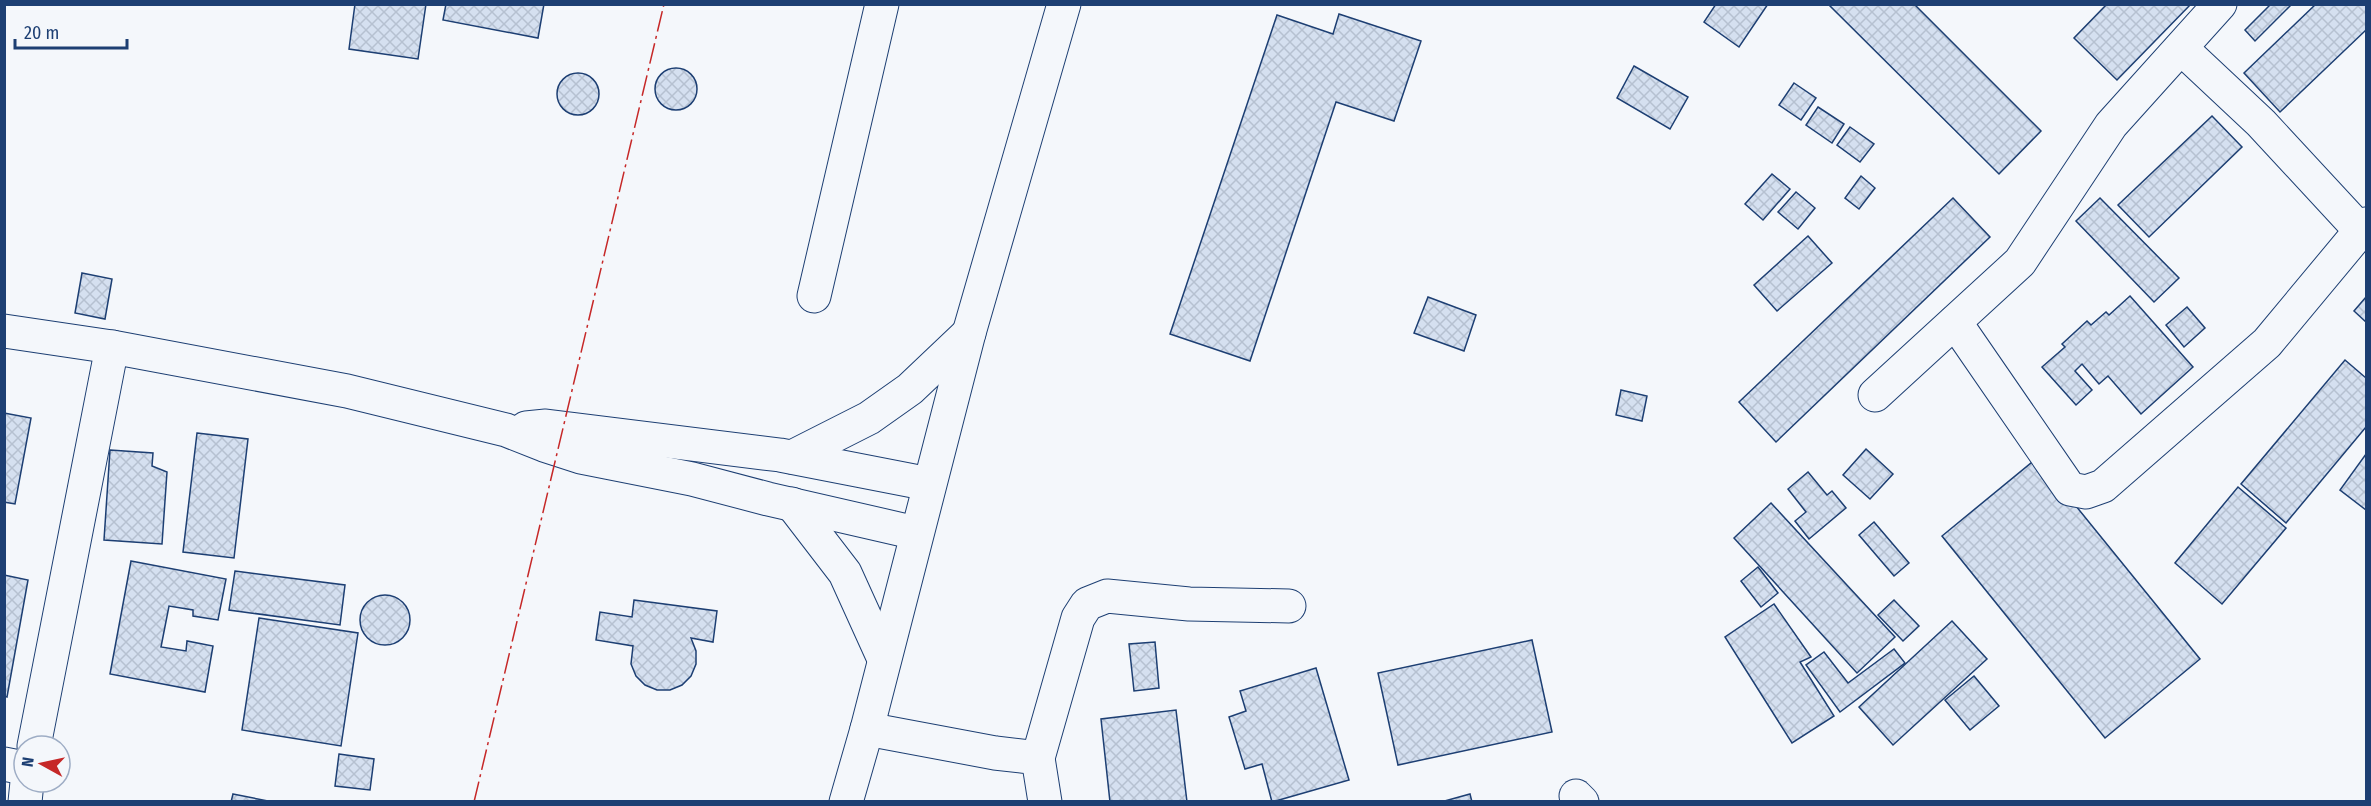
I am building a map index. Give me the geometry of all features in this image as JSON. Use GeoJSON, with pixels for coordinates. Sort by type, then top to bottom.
{"type":"FeatureCollection","features":[{"type":"Feature","properties":{"kind":"main road"},"geometry":{"type":"LineString","coordinates":[[814,296],[882,4]]}},
{"type":"Feature","properties":{"kind":"main road"},"geometry":{"type":"LineString","coordinates":[[846,801],[867,729],[969,333],[1064,4]]}},
{"type":"Feature","properties":{"kind":"main road"},"geometry":{"type":"LineString","coordinates":[[1875,395],[2020,262],[2111,125],[2220,4]]}},
{"type":"Feature","properties":{"kind":"main road"},"geometry":{"type":"LineString","coordinates":[[1955,322],[2070,489],[2086,492],[2103,486],[2267,343],[2364,227],[2261,123],[2181,48]]}},
{"type":"Feature","properties":{"kind":"main road"},"geometry":{"type":"LineString","coordinates":[[4,331],[112,348],[347,391],[506,430],[581,457],[692,478],[916,533]]}},
{"type":"Feature","properties":{"kind":"main road"},"geometry":{"type":"LineString","coordinates":[[792,457],[869,418],[910,389],[969,333]]}},
{"type":"Feature","properties":{"kind":"main road"},"geometry":{"type":"LineString","coordinates":[[36,734],[112,348]]}},
{"type":"Feature","properties":{"kind":"main road"},"geometry":{"type":"LineString","coordinates":[[506,430],[546,426],[710,445],[792,457],[929,484]]}},
{"type":"Feature","properties":{"kind":"main road"},"geometry":{"type":"LineString","coordinates":[[792,504],[845,573],[884,659]]}},
{"type":"Feature","properties":{"kind":"main road"},"geometry":{"type":"LineString","coordinates":[[1045,801],[1038,758],[1078,618],[1087,604],[1107,596],[1189,604],[1289,606]]}},
{"type":"Feature","properties":{"kind":"main road"},"geometry":{"type":"LineString","coordinates":[[867,729],[995,753],[1038,758]]}},
{"type":"Feature","properties":{"kind":"building"},"geometry":{"type":"Polygon","coordinates":[[[355,4],[426,4],[418,59],[349,49],[355,4]]]}},
{"type":"Feature","properties":{"kind":"building"},"geometry":{"type":"Polygon","coordinates":[[[446,4],[544,4],[538,38],[443,20],[446,4]]]}},
{"type":"Feature","properties":{"kind":"building"},"geometry":{"type":"Polygon","coordinates":[[[1716,4],[1768,4],[1739,47],[1704,22],[1716,4]]]}},
{"type":"Feature","properties":{"kind":"building"},"geometry":{"type":"Polygon","coordinates":[[[1828,4],[1914,4],[2041,131],[1999,174],[1828,4]]]}},
{"type":"Feature","properties":{"kind":"building"},"geometry":{"type":"Polygon","coordinates":[[[2107,4],[2191,4],[2117,80],[2074,38],[2107,4]]]}},
{"type":"Feature","properties":{"kind":"building"},"geometry":{"type":"Polygon","coordinates":[[[2271,4],[2292,4],[2255,41],[2245,30],[2271,4]]]}},
{"type":"Feature","properties":{"kind":"building"},"geometry":{"type":"Polygon","coordinates":[[[2316,4],[2366,4],[2366,30],[2280,112],[2244,73],[2316,4]]]}},
{"type":"Feature","properties":{"kind":"building"},"geometry":{"type":"Polygon","coordinates":[[[1339,14],[1421,41],[1394,121],[1336,102],[1250,361],[1170,334],[1277,15],[1333,34],[1339,14]]]}},
{"type":"Feature","properties":{"kind":"building"},"geometry":{"type":"Polygon","coordinates":[[[1634,66],[1688,97],[1670,129],[1617,98],[1634,66]]]}},
{"type":"Feature","properties":{"kind":"building"},"geometry":{"type":"Polygon","coordinates":[[[676,68],[691,74],[697,89],[691,104],[676,110],[661,104],[655,89],[661,74],[676,68]]]}},
{"type":"Feature","properties":{"kind":"building"},"geometry":{"type":"Polygon","coordinates":[[[578,73],[593,79],[599,94],[593,109],[578,115],[563,109],[557,94],[563,79],[578,73]]]}},
{"type":"Feature","properties":{"kind":"building"},"geometry":{"type":"Polygon","coordinates":[[[1794,83],[1816,98],[1801,120],[1779,105],[1794,83]]]}},
{"type":"Feature","properties":{"kind":"building"},"geometry":{"type":"Polygon","coordinates":[[[1818,107],[1844,124],[1832,143],[1806,125],[1818,107]]]}},
{"type":"Feature","properties":{"kind":"building"},"geometry":{"type":"Polygon","coordinates":[[[2212,116],[2242,147],[2149,237],[2118,205],[2212,116]]]}},
{"type":"Feature","properties":{"kind":"building"},"geometry":{"type":"Polygon","coordinates":[[[1850,127],[1874,144],[1860,162],[1837,145],[1850,127]]]}},
{"type":"Feature","properties":{"kind":"building"},"geometry":{"type":"Polygon","coordinates":[[[1772,174],[1790,189],[1763,220],[1745,204],[1772,174]]]}},
{"type":"Feature","properties":{"kind":"building"},"geometry":{"type":"Polygon","coordinates":[[[1861,176],[1875,188],[1859,209],[1845,198],[1861,176]]]}},
{"type":"Feature","properties":{"kind":"building"},"geometry":{"type":"Polygon","coordinates":[[[1796,192],[1815,208],[1798,229],[1778,212],[1796,192]]]}},
{"type":"Feature","properties":{"kind":"building"},"geometry":{"type":"Polygon","coordinates":[[[1953,198],[1990,237],[1776,442],[1739,402],[1953,198]]]}},
{"type":"Feature","properties":{"kind":"building"},"geometry":{"type":"Polygon","coordinates":[[[2100,198],[2179,278],[2154,302],[2076,221],[2100,198]]]}},
{"type":"Feature","properties":{"kind":"building"},"geometry":{"type":"Polygon","coordinates":[[[1808,236],[1832,263],[1777,311],[1754,285],[1808,236]]]}},
{"type":"Feature","properties":{"kind":"building"},"geometry":{"type":"Polygon","coordinates":[[[82,273],[112,279],[105,319],[75,313],[82,273]]]}},
{"type":"Feature","properties":{"kind":"building"},"geometry":{"type":"Polygon","coordinates":[[[2130,296],[2193,367],[2141,414],[2108,376],[2099,384],[2082,364],[2075,371],[2092,390],[2076,405],[2042,367],[2065,347],[2062,344],[2087,321],[2091,325],[2106,312],[2109,315],[2130,296]]]}},
{"type":"Feature","properties":{"kind":"building"},"geometry":{"type":"Polygon","coordinates":[[[1428,297],[1476,315],[1464,351],[1414,333],[1428,297]]]}},
{"type":"Feature","properties":{"kind":"building"},"geometry":{"type":"Polygon","coordinates":[[[2366,297],[2366,322],[2354,311],[2366,297]]]}},
{"type":"Feature","properties":{"kind":"building"},"geometry":{"type":"Polygon","coordinates":[[[2187,307],[2205,328],[2184,347],[2166,325],[2187,307]]]}},
{"type":"Feature","properties":{"kind":"building"},"geometry":{"type":"Polygon","coordinates":[[[2345,360],[2366,378],[2366,427],[2286,523],[2241,484],[2345,360]]]}},
{"type":"Feature","properties":{"kind":"building"},"geometry":{"type":"Polygon","coordinates":[[[1621,390],[1647,396],[1642,421],[1616,415],[1621,390]]]}},
{"type":"Feature","properties":{"kind":"building"},"geometry":{"type":"Polygon","coordinates":[[[4,413],[31,418],[15,504],[4,502],[4,413]]]}},
{"type":"Feature","properties":{"kind":"building"},"geometry":{"type":"Polygon","coordinates":[[[197,433],[248,439],[234,558],[183,552],[197,433]]]}},
{"type":"Feature","properties":{"kind":"building"},"geometry":{"type":"Polygon","coordinates":[[[1866,449],[1893,474],[1870,499],[1843,475],[1866,449]]]}},
{"type":"Feature","properties":{"kind":"building"},"geometry":{"type":"Polygon","coordinates":[[[110,450],[153,453],[152,466],[167,472],[162,544],[104,540],[110,450]]]}},
{"type":"Feature","properties":{"kind":"building"},"geometry":{"type":"Polygon","coordinates":[[[2366,454],[2366,510],[2340,490],[2366,454]]]}},
{"type":"Feature","properties":{"kind":"building"},"geometry":{"type":"Polygon","coordinates":[[[2037,458],[2200,659],[2105,738],[1942,536],[2037,458]]]}},
{"type":"Feature","properties":{"kind":"building"},"geometry":{"type":"Polygon","coordinates":[[[1808,472],[1827,495],[1832,491],[1846,508],[1809,539],[1795,521],[1806,512],[1788,489],[1808,472]]]}},
{"type":"Feature","properties":{"kind":"building"},"geometry":{"type":"Polygon","coordinates":[[[2238,487],[2286,528],[2222,604],[2175,563],[2238,487]]]}},
{"type":"Feature","properties":{"kind":"building"},"geometry":{"type":"Polygon","coordinates":[[[1771,503],[1895,637],[1857,673],[1734,538],[1771,503]]]}},
{"type":"Feature","properties":{"kind":"building"},"geometry":{"type":"Polygon","coordinates":[[[1874,522],[1909,563],[1894,576],[1859,535],[1874,522]]]}},
{"type":"Feature","properties":{"kind":"building"},"geometry":{"type":"Polygon","coordinates":[[[131,561],[226,579],[218,620],[193,616],[193,610],[169,606],[161,647],[186,651],[187,641],[213,646],[205,692],[110,674],[131,561]]]}},
{"type":"Feature","properties":{"kind":"building"},"geometry":{"type":"Polygon","coordinates":[[[1758,567],[1778,593],[1761,607],[1741,581],[1758,567]]]}},
{"type":"Feature","properties":{"kind":"building"},"geometry":{"type":"Polygon","coordinates":[[[235,571],[345,585],[340,625],[229,610],[235,571]]]}},
{"type":"Feature","properties":{"kind":"building"},"geometry":{"type":"Polygon","coordinates":[[[4,575],[28,580],[7,697],[4,696],[4,575]]]}},
{"type":"Feature","properties":{"kind":"building"},"geometry":{"type":"Polygon","coordinates":[[[385,595],[403,602],[410,620],[403,638],[385,645],[367,638],[360,620],[367,602],[385,595]]]}},
{"type":"Feature","properties":{"kind":"building"},"geometry":{"type":"Polygon","coordinates":[[[634,600],[717,611],[713,642],[691,638],[696,651],[696,664],[691,676],[682,685],[670,690],[657,690],[645,685],[636,676],[631,664],[633,646],[596,640],[600,612],[632,617],[634,600]]]}},
{"type":"Feature","properties":{"kind":"building"},"geometry":{"type":"Polygon","coordinates":[[[1894,600],[1919,626],[1903,641],[1878,615],[1894,600]]]}},
{"type":"Feature","properties":{"kind":"building"},"geometry":{"type":"Polygon","coordinates":[[[1774,604],[1811,657],[1800,662],[1834,716],[1792,743],[1725,637],[1774,604]]]}},
{"type":"Feature","properties":{"kind":"building"},"geometry":{"type":"Polygon","coordinates":[[[259,618],[358,633],[341,746],[242,730],[259,618]]]}},
{"type":"Feature","properties":{"kind":"building"},"geometry":{"type":"Polygon","coordinates":[[[1952,621],[1987,659],[1893,745],[1859,707],[1952,621]]]}},
{"type":"Feature","properties":{"kind":"building"},"geometry":{"type":"Polygon","coordinates":[[[1532,640],[1552,732],[1398,765],[1378,673],[1532,640]]]}},
{"type":"Feature","properties":{"kind":"building"},"geometry":{"type":"Polygon","coordinates":[[[1155,642],[1159,688],[1134,691],[1129,644],[1155,642]]]}},
{"type":"Feature","properties":{"kind":"building"},"geometry":{"type":"Polygon","coordinates":[[[1894,649],[1905,663],[1840,712],[1806,665],[1824,652],[1848,683],[1894,649]]]}},
{"type":"Feature","properties":{"kind":"building"},"geometry":{"type":"Polygon","coordinates":[[[1316,668],[1349,780],[1272,802],[1262,764],[1245,769],[1229,717],[1246,711],[1240,691],[1316,668]]]}},
{"type":"Feature","properties":{"kind":"building"},"geometry":{"type":"Polygon","coordinates":[[[1974,676],[1999,706],[1970,730],[1945,700],[1974,676]]]}},
{"type":"Feature","properties":{"kind":"building"},"geometry":{"type":"Polygon","coordinates":[[[1176,710],[1187,802],[1110,802],[1101,719],[1176,710]]]}},
{"type":"Feature","properties":{"kind":"building"},"geometry":{"type":"Polygon","coordinates":[[[339,754],[374,759],[370,790],[335,786],[339,754]]]}},
{"type":"Feature","properties":{"kind":"building"},"geometry":{"type":"Polygon","coordinates":[[[233,794],[273,802],[231,802],[233,794]]]}},
{"type":"Feature","properties":{"kind":"building"},"geometry":{"type":"Polygon","coordinates":[[[1470,794],[1472,802],[1441,802],[1470,794]]]}},
{"type":"Feature","properties":{"kind":"power"},"geometry":{"type":"LineString","coordinates":[[474,802],[664,4]]}}]}
